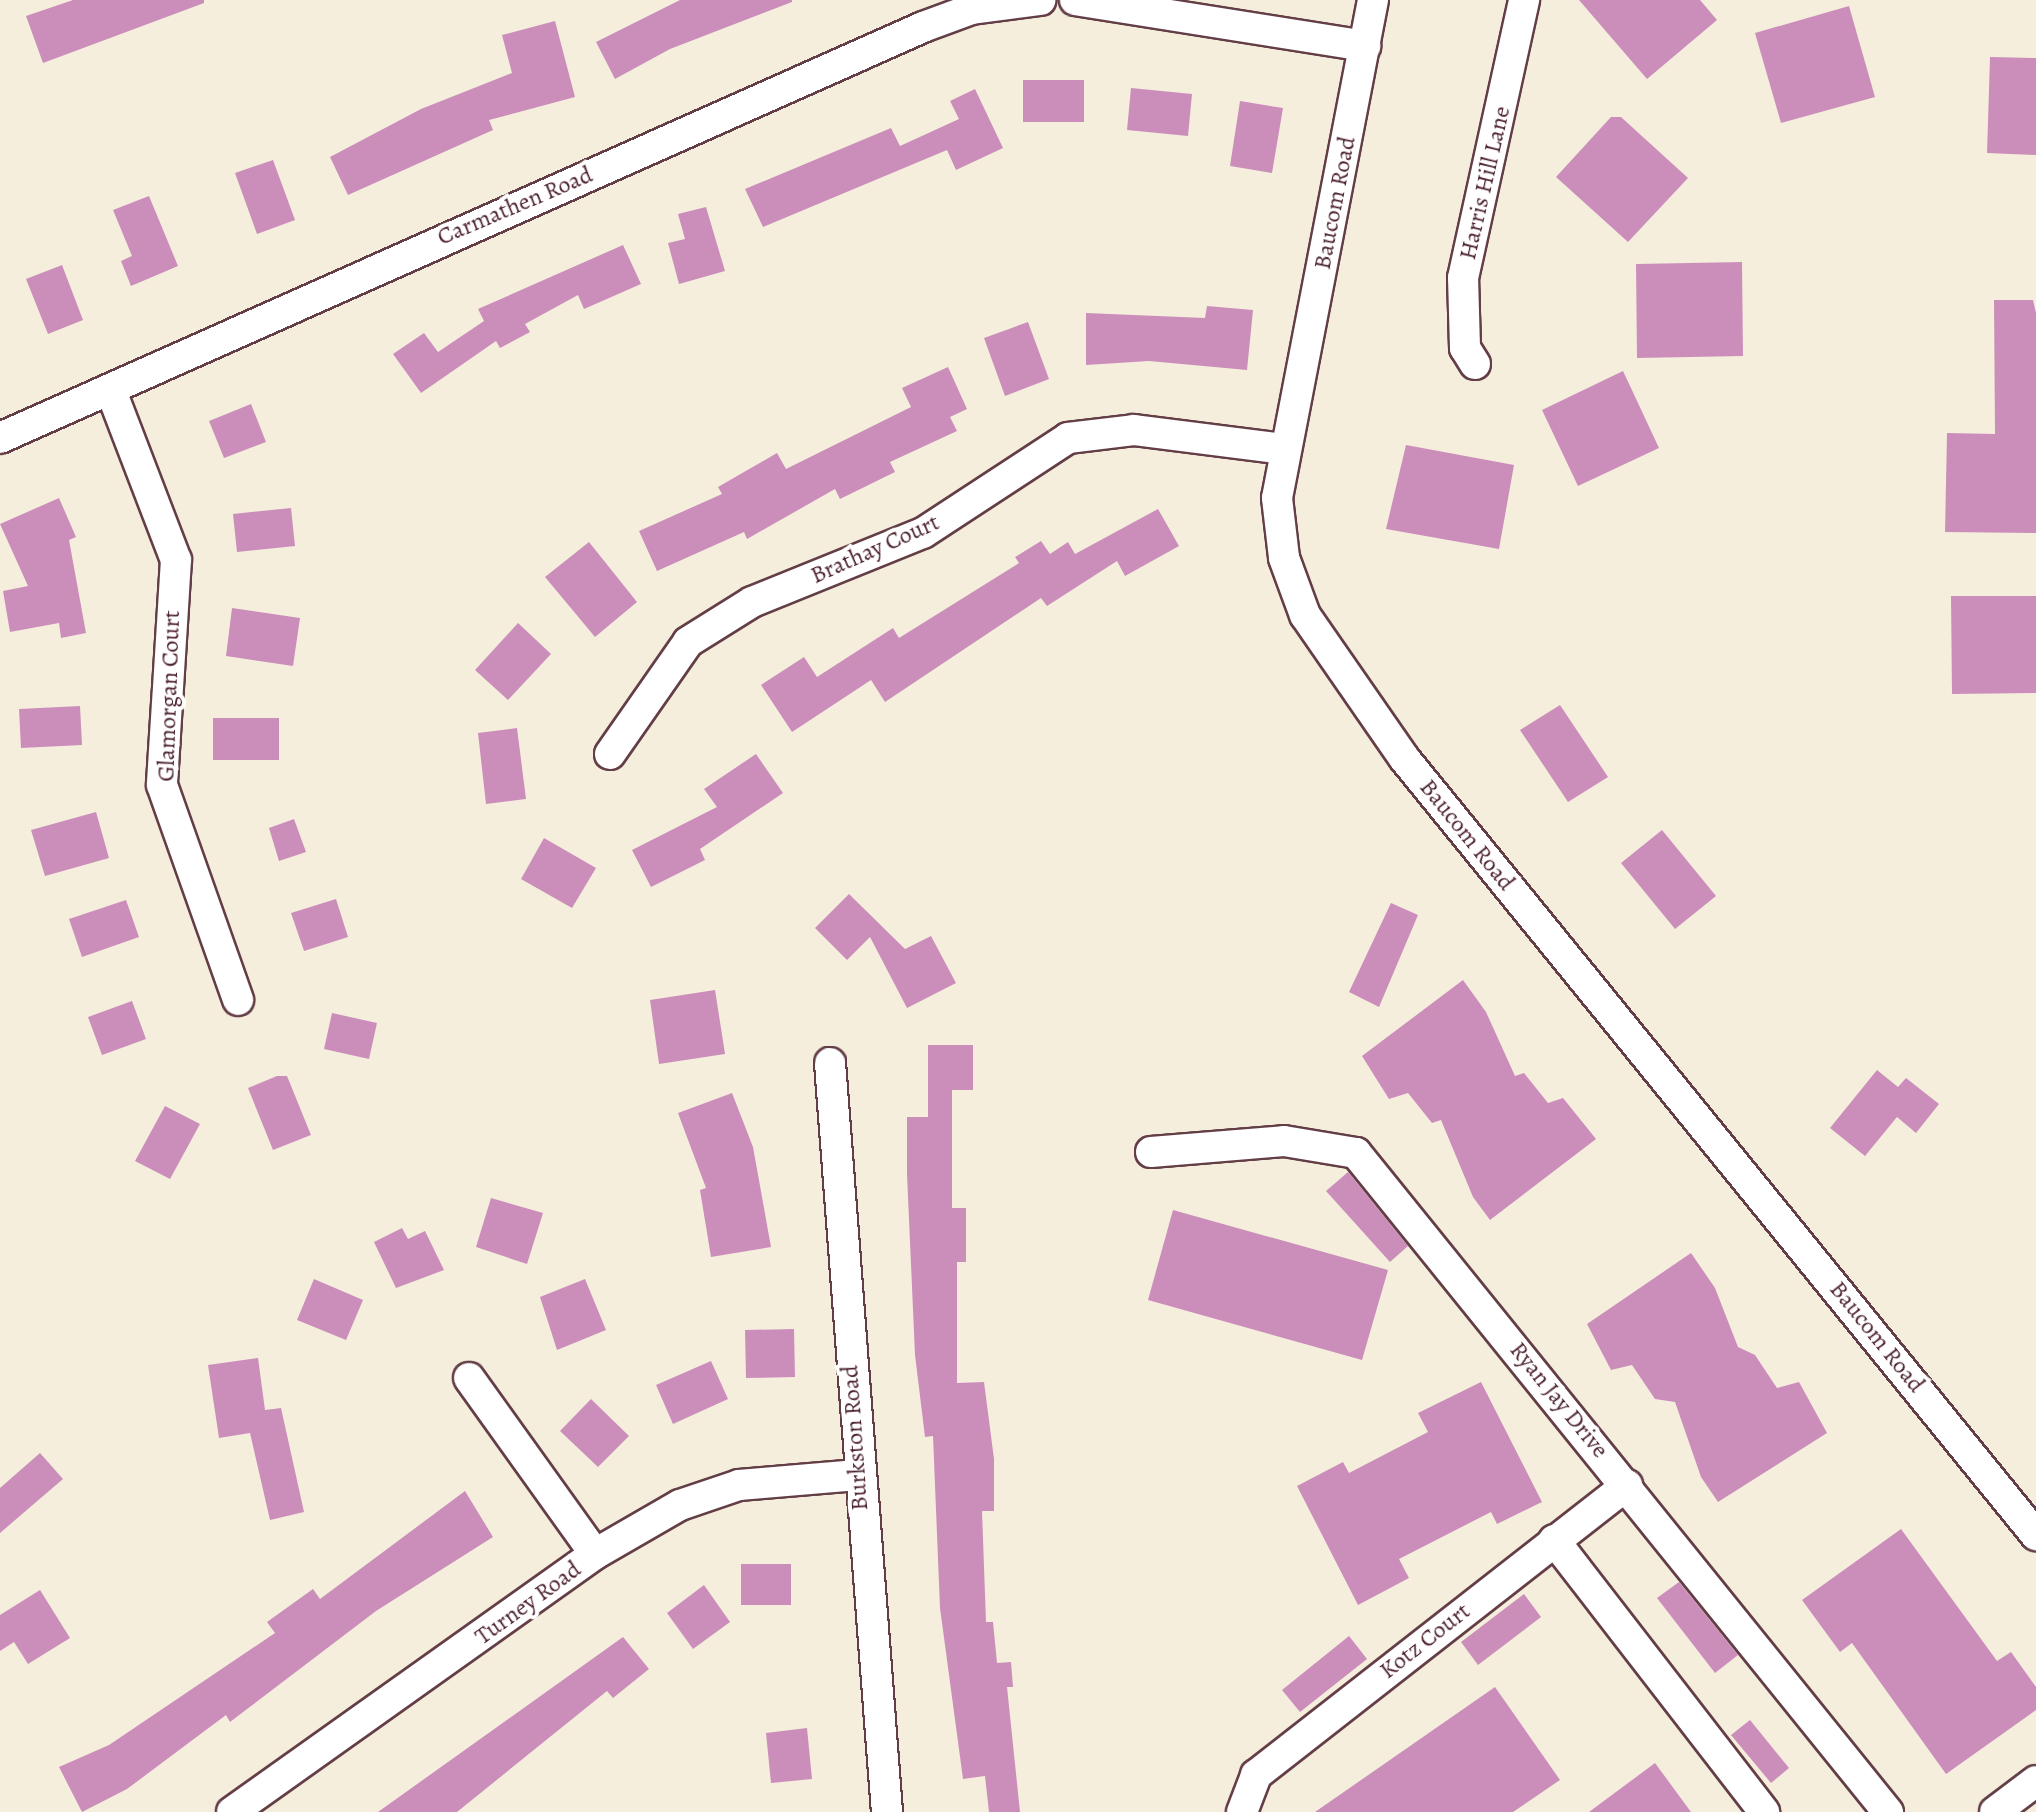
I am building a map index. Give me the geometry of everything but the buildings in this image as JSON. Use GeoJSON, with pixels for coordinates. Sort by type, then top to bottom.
{"type":"FeatureCollection","features":[{"type":"Feature","properties":{"kind":"street","name":"Carmathen Road"},"geometry":{"type":"LineString","coordinates":[[0,438],[111,391],[208,339],[923,27],[972,9],[1040,0]]}},
{"type":"Feature","properties":{"kind":"street"},"geometry":{"type":"LineString","coordinates":[[1075,0],[1365,46]]}},
{"type":"Feature","properties":{"kind":"street","name":"Baucom Road"},"geometry":{"type":"LineString","coordinates":[[1373,0],[1284,449],[1278,533],[1318,640],[1404,758],[2036,1535]]}},
{"type":"Feature","properties":{"kind":"street","name":"Harris Hill Lane"},"geometry":{"type":"LineString","coordinates":[[1475,364],[1465,348],[1463,278],[1524,0]]}},
{"type":"Feature","properties":{"kind":"street","name":"Glamorgan Court"},"geometry":{"type":"LineString","coordinates":[[111,391],[176,560],[162,785],[238,1000]]}},
{"type":"Feature","properties":{"kind":"street","name":"Brathay Court"},"geometry":{"type":"LineString","coordinates":[[610,754],[688,642],[752,602],[923,533],[1068,438],[1134,430],[1284,449]]}},
{"type":"Feature","properties":{"kind":"street","name":"Burkston Road"},"geometry":{"type":"LineString","coordinates":[[830,1063],[858,1475],[887,1812]]}},
{"type":"Feature","properties":{"kind":"street","name":"Ryan Jay Drive"},"geometry":{"type":"LineString","coordinates":[[1151,1152],[1284,1141],[1356,1153],[1888,1812]]}},
{"type":"Feature","properties":{"kind":"street"},"geometry":{"type":"LineString","coordinates":[[469,1378],[595,1554]]}},
{"type":"Feature","properties":{"kind":"street","name":"Turney Road"},"geometry":{"type":"LineString","coordinates":[[232,1812],[595,1554],[718,1489],[858,1475]]}},
{"type":"Feature","properties":{"kind":"street","name":"Kotz Court"},"geometry":{"type":"LineString","coordinates":[[1242,1812],[1256,1775],[1627,1485]]}},
{"type":"Feature","properties":{"kind":"street"},"geometry":{"type":"LineString","coordinates":[[1554,1540],[1764,1812]]}},
{"type":"Feature","properties":{"kind":"street"},"geometry":{"type":"LineString","coordinates":[[1995,1812],[2036,1781]]}}]}
